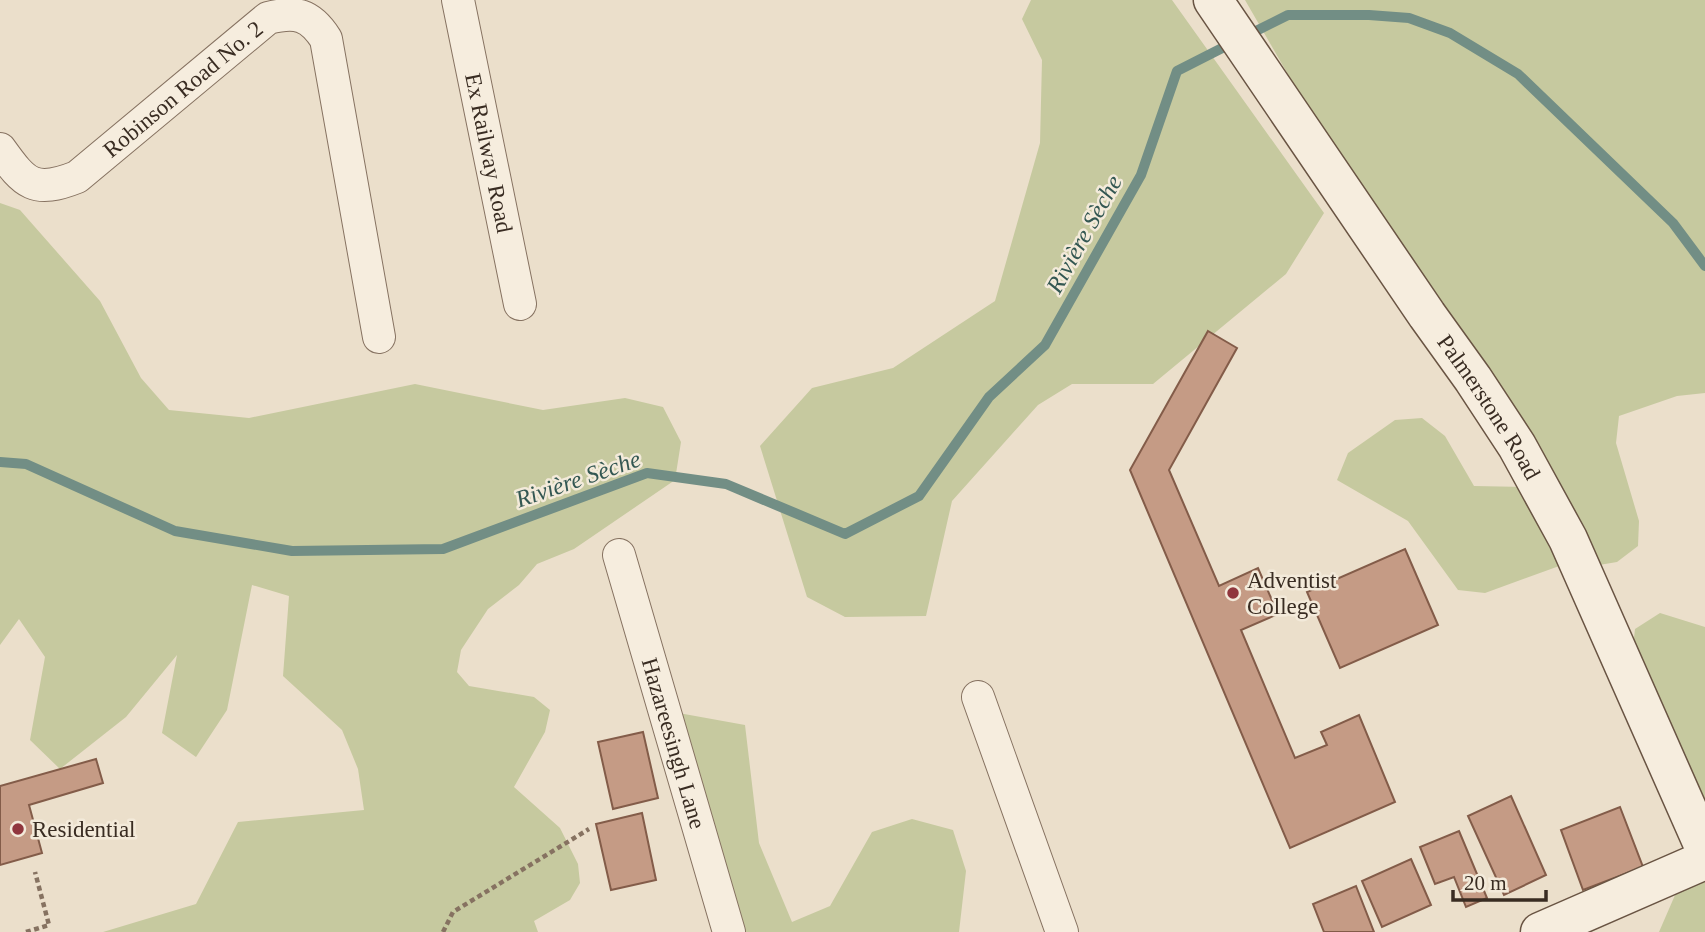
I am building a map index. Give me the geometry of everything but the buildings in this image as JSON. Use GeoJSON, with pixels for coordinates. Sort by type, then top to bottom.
{"type":"FeatureCollection","features":[{"type":"Feature","properties":{"kind":"main road","name":"Palmerstone Road"},"geometry":{"type":"LineString","coordinates":[[1220,11],[1502,424],[1567,539],[1705,849]]}},
{"type":"Feature","properties":{"kind":"main road"},"geometry":{"type":"LineString","coordinates":[[1584,576],[1624,631],[1705,803]]}},
{"type":"Feature","properties":{"kind":"main road"},"geometry":{"type":"LineString","coordinates":[[1540,932],[1705,860]]}},
{"type":"Feature","properties":{"kind":"street","name":"Ex Railway Road"},"geometry":{"type":"LineString","coordinates":[[458,0],[520,304]]}},
{"type":"Feature","properties":{"kind":"street","name":"Robinson Road No. 2"},"geometry":{"type":"LineString","coordinates":[[0,149],[19,175],[37,186],[57,185],[77,177],[268,18],[285,13],[303,16],[317,25],[326,39],[379,337]]}},
{"type":"Feature","properties":{"kind":"street","name":"Hazareesingh Lane"},"geometry":{"type":"LineString","coordinates":[[619,555],[729,932]]}},
{"type":"Feature","properties":{"kind":"street"},"geometry":{"type":"LineString","coordinates":[[978,697],[1062,932]]}},
{"type":"Feature","properties":{"kind":"path"},"geometry":{"type":"LineString","coordinates":[[443,932],[453,912],[589,829]]}},
{"type":"Feature","properties":{"kind":"path"},"geometry":{"type":"LineString","coordinates":[[26,932],[49,925],[35,872]]}},
{"type":"Feature","properties":{"kind":"green space"},"geometry":{"type":"Polygon","coordinates":[[[1031,0],[1172,0],[1324,213],[1286,274],[1153,384],[1072,384],[1038,405],[952,501],[926,616],[845,617],[807,597],[760,446],[812,388],[893,368],[995,301],[1040,143],[1042,60],[1022,19],[1031,0]]]}},
{"type":"Feature","properties":{"kind":"green space"},"geometry":{"type":"Polygon","coordinates":[[[1245,0],[1705,0],[1705,393],[1677,396],[1619,416],[1616,443],[1639,521],[1638,546],[1617,562],[1575,569],[1562,565],[1485,593],[1458,590],[1408,521],[1337,480],[1348,453],[1395,420],[1422,418],[1445,436],[1474,486],[1526,487],[1245,0]]]}},
{"type":"Feature","properties":{"kind":"green space"},"geometry":{"type":"Polygon","coordinates":[[[0,203],[20,210],[100,301],[141,378],[169,410],[249,418],[415,384],[543,410],[625,398],[663,407],[681,442],[675,480],[574,549],[537,564],[519,585],[488,609],[461,650],[457,672],[469,686],[534,697],[550,710],[545,732],[514,787],[560,828],[578,864],[580,883],[570,900],[534,921],[538,932],[103,932],[196,904],[238,822],[364,810],[358,769],[342,730],[283,676],[289,596],[252,585],[227,710],[196,757],[162,733],[177,655],[126,717],[60,769],[30,740],[45,657],[19,619],[0,645],[0,203]]]}},
{"type":"Feature","properties":{"kind":"green space"},"geometry":{"type":"Polygon","coordinates":[[[1660,613],[1705,627],[1705,808],[1632,656],[1635,629],[1660,613]]]}},
{"type":"Feature","properties":{"kind":"green space"},"geometry":{"type":"Polygon","coordinates":[[[651,708],[745,725],[759,843],[792,922],[830,906],[872,832],[912,819],[953,830],[966,871],[959,932],[715,932],[651,708]]]}},
{"type":"Feature","properties":{"kind":"green space"},"geometry":{"type":"Polygon","coordinates":[[[1705,826],[1705,932],[1659,932],[1705,826]]]}},
{"type":"Feature","properties":{"kind":"waterway","name":"Rivière Sèche"},"geometry":{"type":"LineString","coordinates":[[1248,35],[1288,15],[1409,18],[1450,33],[1518,74],[1673,223],[1705,266]]}},
{"type":"Feature","properties":{"kind":"waterway","name":"Rivière Sèche"},"geometry":{"type":"LineString","coordinates":[[0,462],[26,464],[175,531],[292,551],[443,549],[647,473],[726,484],[845,534],[919,496],[989,397],[1045,345],[1141,175],[1177,71],[1234,42]]}},
{"type":"Feature","properties":{"kind":"place","name":"Adventist College"},"geometry":{"type":"Point","coordinates":[1233,593]}},
{"type":"Feature","properties":{"kind":"place","name":"Residential"},"geometry":{"type":"Point","coordinates":[18,829]}}]}
